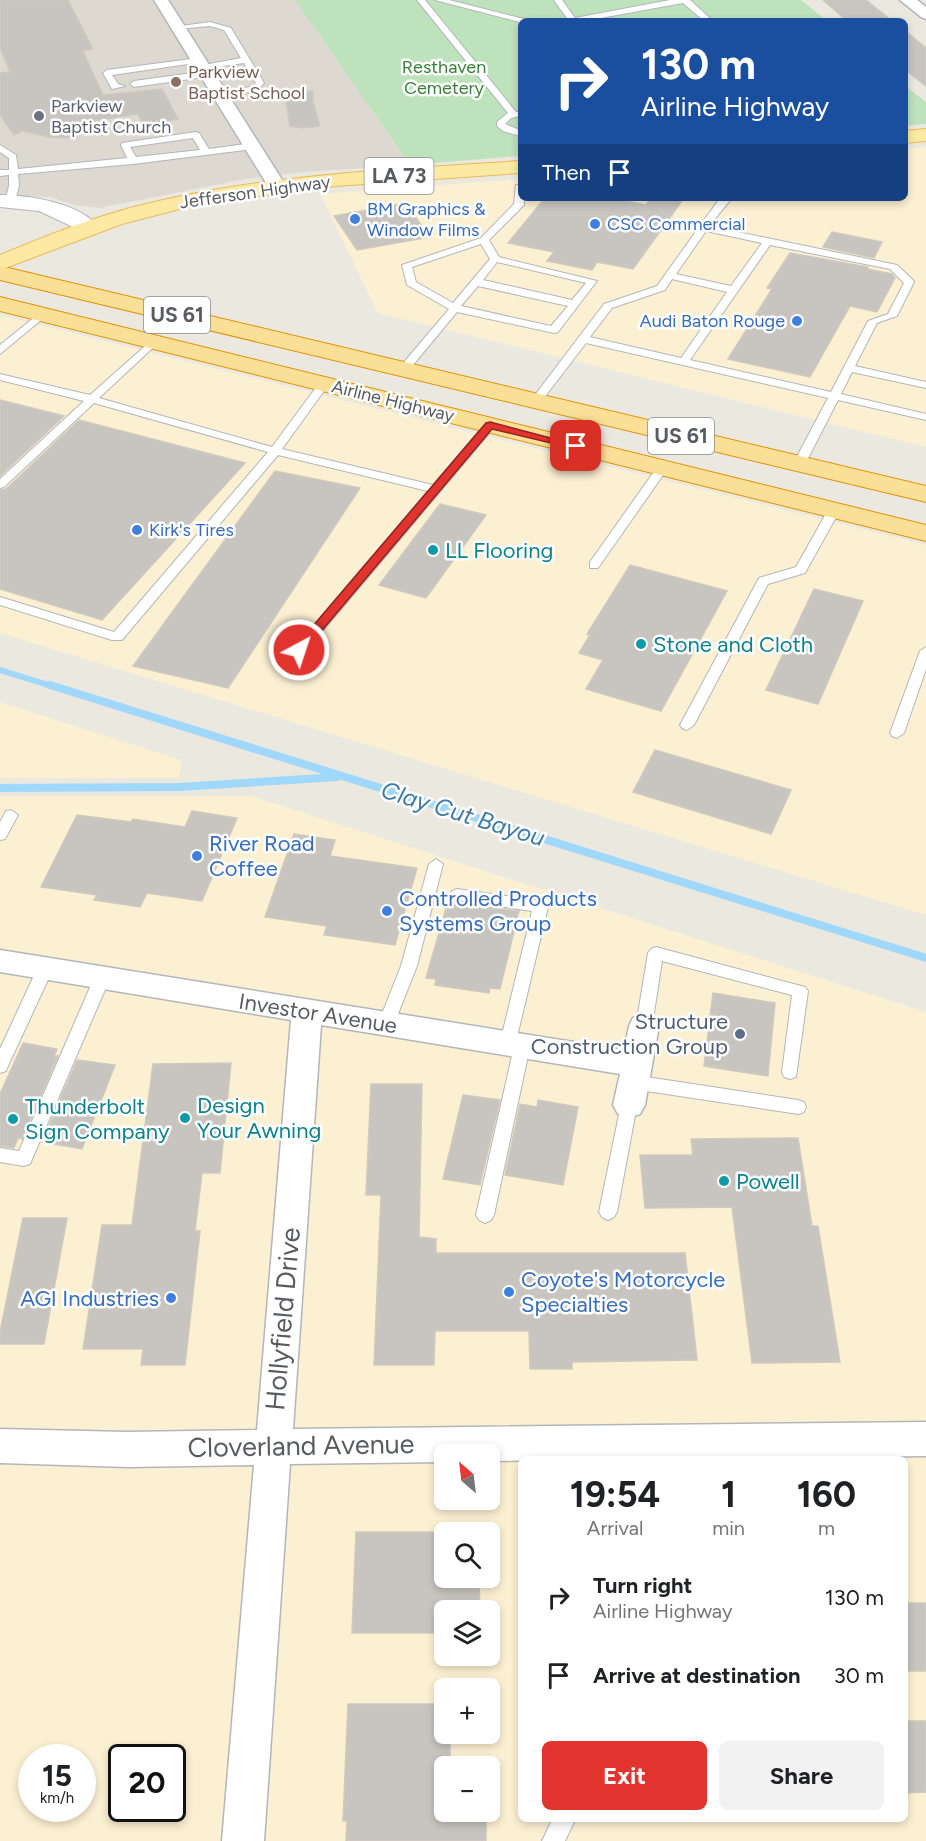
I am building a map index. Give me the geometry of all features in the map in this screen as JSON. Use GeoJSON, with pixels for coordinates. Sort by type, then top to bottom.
{"type":"FeatureCollection","features":[{"type":"Feature","properties":{"kind":"highway","name":"Airline Highway"},"geometry":{"type":"LineString","coordinates":[[0,273],[926,494]]}},
{"type":"Feature","properties":{"kind":"highway","name":"Airline Highway"},"geometry":{"type":"LineString","coordinates":[[0,304],[926,533]]}},
{"type":"Feature","properties":{"kind":"highway"},"geometry":{"type":"LineString","coordinates":[[324,384],[355,358]]}},
{"type":"Feature","properties":{"kind":"highway"},"geometry":{"type":"LineString","coordinates":[[777,496],[799,464]]}},
{"type":"Feature","properties":{"kind":"main road"},"geometry":{"type":"LineString","coordinates":[[908,137],[926,135]]}},
{"type":"Feature","properties":{"kind":"main road","name":"Jefferson Highway"},"geometry":{"type":"LineString","coordinates":[[0,263],[88,228],[172,204],[277,186],[518,177]]}},
{"type":"Feature","properties":{"kind":"street"},"geometry":{"type":"LineString","coordinates":[[161,0],[277,186]]}},
{"type":"Feature","properties":{"kind":"street"},"geometry":{"type":"LineString","coordinates":[[907,0],[926,14]]}},
{"type":"Feature","properties":{"kind":"street"},"geometry":{"type":"LineString","coordinates":[[5,201],[21,201],[50,207],[74,218],[88,228]]}},
{"type":"Feature","properties":{"kind":"street","name":"Investor Avenue"},"geometry":{"type":"LineString","coordinates":[[0,962],[515,1045],[633,1084]]}},
{"type":"Feature","properties":{"kind":"street","name":"Hollyfield Drive"},"geometry":{"type":"LineString","coordinates":[[243,1841],[307,1011]]}},
{"type":"Feature","properties":{"kind":"street"},"geometry":{"type":"LineString","coordinates":[[633,1084],[644,1026]]}},
{"type":"Feature","properties":{"kind":"street","name":"Cloverland Avenue"},"geometry":{"type":"LineString","coordinates":[[0,1446],[44,1449],[273,1447],[556,1451],[926,1439]]}},
{"type":"Feature","properties":{"kind":"lane"},"geometry":{"type":"LineString","coordinates":[[421,0],[517,114],[504,118],[500,124],[506,129],[518,132]]}},
{"type":"Feature","properties":{"kind":"lane"},"geometry":{"type":"LineString","coordinates":[[439,0],[518,19]]}},
{"type":"Feature","properties":{"kind":"lane"},"geometry":{"type":"LineString","coordinates":[[558,0],[571,18]]}},
{"type":"Feature","properties":{"kind":"lane"},"geometry":{"type":"LineString","coordinates":[[587,18],[685,0],[706,18]]}},
{"type":"Feature","properties":{"kind":"lane"},"geometry":{"type":"LineString","coordinates":[[454,11],[474,8]]}},
{"type":"Feature","properties":{"kind":"lane"},"geometry":{"type":"LineString","coordinates":[[433,15],[443,13]]}},
{"type":"Feature","properties":{"kind":"lane"},"geometry":{"type":"LineString","coordinates":[[178,27],[224,25],[231,31],[259,80],[259,86],[220,94]]}},
{"type":"Feature","properties":{"kind":"lane"},"geometry":{"type":"LineString","coordinates":[[135,84],[203,67],[248,60]]}},
{"type":"Feature","properties":{"kind":"lane"},"geometry":{"type":"LineString","coordinates":[[121,86],[115,87],[107,73],[203,67]]}},
{"type":"Feature","properties":{"kind":"lane"},"geometry":{"type":"LineString","coordinates":[[133,161],[125,145],[196,135],[206,152]]}},
{"type":"Feature","properties":{"kind":"lane"},"geometry":{"type":"LineString","coordinates":[[0,174],[253,146]]}},
{"type":"Feature","properties":{"kind":"lane"},"geometry":{"type":"LineString","coordinates":[[0,148],[13,157],[14,173],[5,201]]}},
{"type":"Feature","properties":{"kind":"lane"},"geometry":{"type":"LineString","coordinates":[[484,240],[495,259],[592,281],[554,330],[455,308],[411,283],[406,265],[484,240],[519,205],[519,201]]}},
{"type":"Feature","properties":{"kind":"lane"},"geometry":{"type":"LineString","coordinates":[[537,401],[608,306],[661,288],[725,201]]}},
{"type":"Feature","properties":{"kind":"lane"},"geometry":{"type":"LineString","coordinates":[[704,228],[893,267],[909,282],[892,316],[873,321],[799,464]]}},
{"type":"Feature","properties":{"kind":"lane"},"geometry":{"type":"LineString","coordinates":[[683,362],[768,241]]}},
{"type":"Feature","properties":{"kind":"lane"},"geometry":{"type":"LineString","coordinates":[[404,369],[495,259]]}},
{"type":"Feature","properties":{"kind":"lane"},"geometry":{"type":"LineString","coordinates":[[670,276],[734,290]]}},
{"type":"Feature","properties":{"kind":"lane"},"geometry":{"type":"LineString","coordinates":[[476,282],[574,304]]}},
{"type":"Feature","properties":{"kind":"lane"},"geometry":{"type":"LineString","coordinates":[[0,351],[42,314]]}},
{"type":"Feature","properties":{"kind":"lane"},"geometry":{"type":"LineString","coordinates":[[584,339],[926,417]]}},
{"type":"Feature","properties":{"kind":"lane"},"geometry":{"type":"LineString","coordinates":[[0,485],[153,342]]}},
{"type":"Feature","properties":{"kind":"lane"},"geometry":{"type":"LineString","coordinates":[[848,368],[926,386]]}},
{"type":"Feature","properties":{"kind":"lane"},"geometry":{"type":"LineString","coordinates":[[0,377],[91,399],[274,451],[435,489]]}},
{"type":"Feature","properties":{"kind":"lane"},"geometry":{"type":"LineString","coordinates":[[0,602],[117,637],[274,451],[324,384]]}},
{"type":"Feature","properties":{"kind":"lane"},"geometry":{"type":"LineString","coordinates":[[299,650],[490,425]]}},
{"type":"Feature","properties":{"kind":"lane"},"geometry":{"type":"LineString","coordinates":[[594,565],[663,468]]}},
{"type":"Feature","properties":{"kind":"lane"},"geometry":{"type":"LineString","coordinates":[[687,725],[763,580],[801,570],[834,510]]}},
{"type":"Feature","properties":{"kind":"lane"},"geometry":{"type":"LineString","coordinates":[[897,733],[926,651]]}},
{"type":"Feature","properties":{"kind":"lane"},"geometry":{"type":"LineString","coordinates":[[0,835],[11,815]]}},
{"type":"Feature","properties":{"kind":"lane"},"geometry":{"type":"LineString","coordinates":[[386,1024],[409,966],[436,864]]}},
{"type":"Feature","properties":{"kind":"lane"},"geometry":{"type":"LineString","coordinates":[[457,895],[541,907],[484,1215]]}},
{"type":"Feature","properties":{"kind":"lane"},"geometry":{"type":"LineString","coordinates":[[644,1026],[656,953],[800,991],[790,1072]]}},
{"type":"Feature","properties":{"kind":"lane"},"geometry":{"type":"LineString","coordinates":[[0,1066],[45,969]]}},
{"type":"Feature","properties":{"kind":"lane"},"geometry":{"type":"LineString","coordinates":[[0,1155],[24,1159],[102,978]]}},
{"type":"Feature","properties":{"kind":"lane"},"geometry":{"type":"LineString","coordinates":[[608,1212],[633,1084],[798,1107]]}},
{"type":"Feature","properties":{"kind":"lane"},"geometry":{"type":"LineString","coordinates":[[553,1841],[563,1822]]}},
{"type":"Feature","properties":{"kind":"shaded area","name":"Parkview Baptist School"},"geometry":{"type":"Polygon","coordinates":[[[0,0],[295,0],[410,165],[304,172],[245,179],[99,208],[74,205],[51,197],[0,195],[0,0]]]}},
{"type":"Feature","properties":{"kind":"shaded area"},"geometry":{"type":"Polygon","coordinates":[[[926,147],[926,447],[378,313],[320,194],[518,179],[518,201],[908,201],[908,149],[926,147]]]}},
{"type":"Feature","properties":{"kind":"shaded area"},"geometry":{"type":"Polygon","coordinates":[[[0,315],[926,545],[926,915],[0,633],[0,315]]]}},
{"type":"Feature","properties":{"kind":"shaded area"},"geometry":{"type":"Polygon","coordinates":[[[0,702],[181,760],[179,778],[0,778],[0,702]]]}},
{"type":"Feature","properties":{"kind":"shaded area"},"geometry":{"type":"Polygon","coordinates":[[[0,796],[251,796],[926,1012],[926,1841],[0,1841],[0,796]]]}},
{"type":"Feature","properties":{"kind":"green space","name":"Resthaven Cemetery"},"geometry":{"type":"Polygon","coordinates":[[[295,0],[801,0],[823,18],[518,18],[518,156],[410,165],[295,0]]]}},
{"type":"Feature","properties":{"kind":"green space"},"geometry":{"type":"Polygon","coordinates":[[[908,88],[926,102],[926,124],[908,126],[908,88]]]}},
{"type":"Feature","properties":{"kind":"building"},"geometry":{"type":"Polygon","coordinates":[[[0,0],[68,0],[93,49],[83,51],[103,95],[162,89],[178,119],[149,125],[143,124],[138,114],[79,123],[77,138],[50,137],[22,131],[14,135],[0,115],[0,73],[10,72],[0,47],[0,0]]]}},
{"type":"Feature","properties":{"kind":"building"},"geometry":{"type":"Polygon","coordinates":[[[823,0],[866,0],[888,18],[844,18],[823,0]]]}},
{"type":"Feature","properties":{"kind":"building"},"geometry":{"type":"Polygon","coordinates":[[[908,33],[926,48],[926,86],[908,72],[908,33]]]}},
{"type":"Feature","properties":{"kind":"building"},"geometry":{"type":"Polygon","coordinates":[[[313,91],[313,102],[320,126],[303,128],[290,126],[286,102],[290,101],[291,93],[313,91]]]}},
{"type":"Feature","properties":{"kind":"building","name":"CSC Commercial"},"geometry":{"type":"Polygon","coordinates":[[[543,201],[625,201],[646,205],[649,201],[682,201],[633,269],[597,262],[592,270],[547,261],[554,252],[508,243],[543,201]]]}},
{"type":"Feature","properties":{"kind":"building"},"geometry":{"type":"Polygon","coordinates":[[[405,203],[430,237],[357,250],[334,216],[405,203]]]}},
{"type":"Feature","properties":{"kind":"building"},"geometry":{"type":"Polygon","coordinates":[[[832,232],[882,242],[874,258],[823,247],[832,232]]]}},
{"type":"Feature","properties":{"kind":"building","name":"Audi Baton Rouge"},"geometry":{"type":"Polygon","coordinates":[[[790,253],[868,267],[867,269],[892,274],[895,278],[877,312],[850,306],[810,377],[728,359],[772,289],[767,288],[790,253]]]}},
{"type":"Feature","properties":{"kind":"building"},"geometry":{"type":"Polygon","coordinates":[[[0,400],[64,416],[0,476],[0,400]]]}},
{"type":"Feature","properties":{"kind":"building"},"geometry":{"type":"Polygon","coordinates":[[[79,420],[245,463],[102,620],[0,589],[0,490],[6,489],[79,420]]]}},
{"type":"Feature","properties":{"kind":"building"},"geometry":{"type":"Polygon","coordinates":[[[275,471],[360,488],[228,688],[133,666],[275,471]]]}},
{"type":"Feature","properties":{"kind":"building","name":"LL Flooring"},"geometry":{"type":"Polygon","coordinates":[[[440,504],[486,515],[426,598],[379,585],[440,504]]]}},
{"type":"Feature","properties":{"kind":"building","name":"Stone and Cloth"},"geometry":{"type":"Polygon","coordinates":[[[630,565],[727,591],[661,711],[586,689],[603,660],[579,653],[590,635],[587,634],[630,565]]]}},
{"type":"Feature","properties":{"kind":"building"},"geometry":{"type":"Polygon","coordinates":[[[814,589],[863,601],[818,704],[766,690],[814,589]]]}},
{"type":"Feature","properties":{"kind":"building"},"geometry":{"type":"Polygon","coordinates":[[[655,750],[791,790],[771,834],[633,792],[655,750]]]}},
{"type":"Feature","properties":{"kind":"building"},"geometry":{"type":"Polygon","coordinates":[[[192,811],[237,818],[202,901],[147,893],[140,907],[94,900],[97,895],[41,887],[77,815],[131,822],[133,819],[185,827],[192,811]]]}},
{"type":"Feature","properties":{"kind":"building"},"geometry":{"type":"Polygon","coordinates":[[[294,834],[335,840],[330,856],[417,868],[395,945],[324,935],[327,926],[265,917],[294,834]]]}},
{"type":"Feature","properties":{"kind":"building"},"geometry":{"type":"Polygon","coordinates":[[[448,901],[519,911],[500,989],[490,988],[489,993],[435,985],[436,979],[426,978],[448,901]]]}},
{"type":"Feature","properties":{"kind":"building","name":"Structure Construction Group"},"geometry":{"type":"Polygon","coordinates":[[[713,993],[775,1003],[768,1076],[704,1066],[713,993]]]}},
{"type":"Feature","properties":{"kind":"building","name":"Thunderbolt Sign Company"},"geometry":{"type":"Polygon","coordinates":[[[23,1043],[57,1049],[54,1056],[58,1056],[22,1139],[18,1138],[14,1148],[0,1146],[0,1094],[23,1043]]]}},
{"type":"Feature","properties":{"kind":"building"},"geometry":{"type":"Polygon","coordinates":[[[77,1060],[115,1065],[82,1149],[42,1142],[77,1060]]]}},
{"type":"Feature","properties":{"kind":"building"},"geometry":{"type":"Polygon","coordinates":[[[231,1063],[220,1173],[202,1173],[195,1231],[200,1231],[185,1365],[141,1365],[143,1349],[83,1349],[102,1225],[132,1225],[153,1064],[231,1063]]]}},
{"type":"Feature","properties":{"kind":"building"},"geometry":{"type":"Polygon","coordinates":[[[371,1084],[422,1084],[419,1237],[436,1239],[436,1253],[685,1253],[697,1360],[572,1362],[572,1369],[530,1369],[529,1331],[435,1331],[434,1365],[374,1365],[381,1195],[366,1195],[371,1084]]]}},
{"type":"Feature","properties":{"kind":"building"},"geometry":{"type":"Polygon","coordinates":[[[463,1095],[500,1100],[480,1185],[443,1179],[463,1095]]]}},
{"type":"Feature","properties":{"kind":"building"},"geometry":{"type":"Polygon","coordinates":[[[538,1100],[578,1107],[563,1185],[505,1175],[520,1104],[537,1107],[538,1100]]]}},
{"type":"Feature","properties":{"kind":"building"},"geometry":{"type":"Polygon","coordinates":[[[798,1138],[812,1226],[818,1226],[840,1362],[752,1363],[732,1207],[645,1208],[640,1155],[693,1155],[691,1139],[798,1138]]]}},
{"type":"Feature","properties":{"kind":"building"},"geometry":{"type":"Polygon","coordinates":[[[23,1218],[67,1218],[44,1344],[0,1344],[0,1332],[23,1218]]]}},
{"type":"Feature","properties":{"kind":"building"},"geometry":{"type":"Polygon","coordinates":[[[356,1532],[434,1532],[434,1588],[479,1588],[480,1600],[434,1600],[434,1633],[352,1633],[356,1532]]]}},
{"type":"Feature","properties":{"kind":"building"},"geometry":{"type":"Polygon","coordinates":[[[908,1603],[926,1603],[926,1671],[908,1671],[908,1603]]]}},
{"type":"Feature","properties":{"kind":"building"},"geometry":{"type":"Polygon","coordinates":[[[348,1704],[434,1704],[434,1744],[450,1744],[450,1756],[434,1756],[434,1822],[486,1822],[486,1841],[346,1841],[347,1821],[343,1821],[348,1704]]]}},
{"type":"Feature","properties":{"kind":"building"},"geometry":{"type":"Polygon","coordinates":[[[908,1721],[926,1721],[926,1792],[908,1793],[908,1721]]]}},
{"type":"Feature","properties":{"kind":"waterway","name":"Clay Cut Bayou"},"geometry":{"type":"LineString","coordinates":[[0,670],[55,687]]}},
{"type":"Feature","properties":{"kind":"waterway","name":"Clay Cut Bayou"},"geometry":{"type":"LineString","coordinates":[[50,685],[926,958]]}},
{"type":"Feature","properties":{"kind":"waterway"},"geometry":{"type":"LineString","coordinates":[[0,788],[180,787],[337,777]]}},
{"type":"Feature","properties":{"kind":"place","name":"Parkview Baptist School"},"geometry":{"type":"Point","coordinates":[176,82]}},
{"type":"Feature","properties":{"kind":"place","name":"Parkview Baptist Church"},"geometry":{"type":"Point","coordinates":[39,116]}},
{"type":"Feature","properties":{"kind":"place","name":"BM Graphics & Window Films"},"geometry":{"type":"Point","coordinates":[355,219]}},
{"type":"Feature","properties":{"kind":"place","name":"CSC Commercial"},"geometry":{"type":"Point","coordinates":[595,224]}},
{"type":"Feature","properties":{"kind":"place","name":"Audi Baton Rouge"},"geometry":{"type":"Point","coordinates":[797,321]}},
{"type":"Feature","properties":{"kind":"place","name":"Kirk's Tires"},"geometry":{"type":"Point","coordinates":[137,530]}},
{"type":"Feature","properties":{"kind":"place","name":"LL Flooring"},"geometry":{"type":"Point","coordinates":[433,550]}},
{"type":"Feature","properties":{"kind":"place","name":"Stone and Cloth"},"geometry":{"type":"Point","coordinates":[641,644]}},
{"type":"Feature","properties":{"kind":"place","name":"River Road Coffee"},"geometry":{"type":"Point","coordinates":[197,856]}},
{"type":"Feature","properties":{"kind":"place","name":"Controlled Products Systems Group"},"geometry":{"type":"Point","coordinates":[387,911]}},
{"type":"Feature","properties":{"kind":"place","name":"Structure Construction Group"},"geometry":{"type":"Point","coordinates":[740,1034]}},
{"type":"Feature","properties":{"kind":"place","name":"Design Your Awning"},"geometry":{"type":"Point","coordinates":[185,1118]}},
{"type":"Feature","properties":{"kind":"place","name":"Thunderbolt Sign Company"},"geometry":{"type":"Point","coordinates":[13,1119]}},
{"type":"Feature","properties":{"kind":"place","name":"Powell"},"geometry":{"type":"Point","coordinates":[724,1181]}},
{"type":"Feature","properties":{"kind":"place","name":"Coyote's Motorcycle Specialties"},"geometry":{"type":"Point","coordinates":[509,1292]}},
{"type":"Feature","properties":{"kind":"place","name":"AGI Industries"},"geometry":{"type":"Point","coordinates":[171,1298]}},
{"type":"Feature","properties":{"kind":"route"},"geometry":{"type":"LineString","coordinates":[[299,650],[490,425],[576,446]]}}]}
